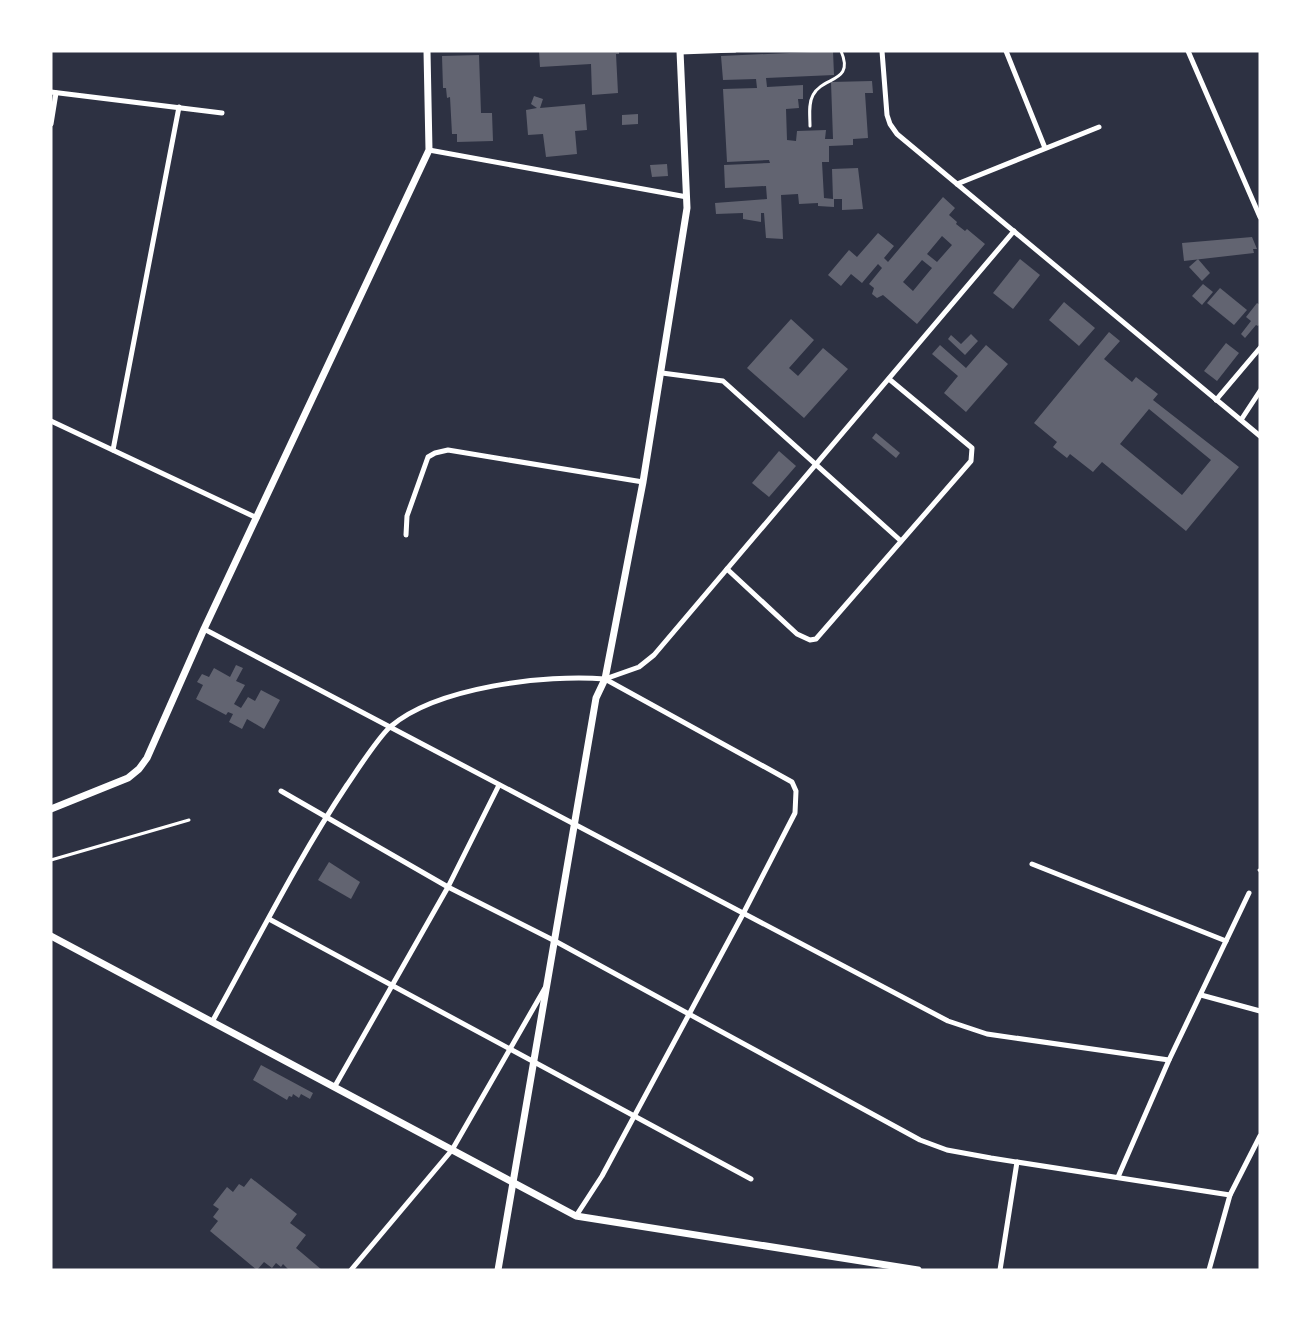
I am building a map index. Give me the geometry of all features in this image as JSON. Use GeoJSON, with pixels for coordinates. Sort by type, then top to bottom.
{"type":"FeatureCollection","features":[{"type":"Feature","properties":{"kind":"street"},"geometry":{"type":"LineString","coordinates":[[51,809],[128,778],[139,770],[147,758],[169,713],[204,629],[258,518],[429,150],[427,51]]}},
{"type":"Feature","properties":{"kind":"street"},"geometry":{"type":"LineString","coordinates":[[882,51],[890,124],[897,134],[1260,436]]}},
{"type":"Feature","properties":{"kind":"street"},"geometry":{"type":"LineString","coordinates":[[1006,51],[1045,148]]}},
{"type":"Feature","properties":{"kind":"street"},"geometry":{"type":"LineString","coordinates":[[1188,51],[1260,217]]}},
{"type":"Feature","properties":{"kind":"street"},"geometry":{"type":"LineString","coordinates":[[498,1270],[596,698],[605,679],[662,373],[687,197],[680,52]]}},
{"type":"Feature","properties":{"kind":"street"},"geometry":{"type":"LineString","coordinates":[[51,124],[54,93],[222,113]]}},
{"type":"Feature","properties":{"kind":"street"},"geometry":{"type":"LineString","coordinates":[[113,450],[179,107]]}},
{"type":"Feature","properties":{"kind":"street"},"geometry":{"type":"LineString","coordinates":[[958,184],[1099,127]]}},
{"type":"Feature","properties":{"kind":"street"},"geometry":{"type":"LineString","coordinates":[[429,150],[687,197]]}},
{"type":"Feature","properties":{"kind":"street"},"geometry":{"type":"LineString","coordinates":[[605,679],[639,667],[654,655],[1014,232]]}},
{"type":"Feature","properties":{"kind":"street"},"geometry":{"type":"LineString","coordinates":[[1216,400],[1260,348]]}},
{"type":"Feature","properties":{"kind":"street"},"geometry":{"type":"LineString","coordinates":[[662,373],[723,381],[902,541]]}},
{"type":"Feature","properties":{"kind":"street"},"geometry":{"type":"LineString","coordinates":[[726,570],[797,634],[810,640],[816,640],[972,460],[972,448],[889,379]]}},
{"type":"Feature","properties":{"kind":"street"},"geometry":{"type":"LineString","coordinates":[[1241,420],[1260,391]]}},
{"type":"Feature","properties":{"kind":"street"},"geometry":{"type":"LineString","coordinates":[[51,420],[258,518]]}},
{"type":"Feature","properties":{"kind":"street"},"geometry":{"type":"LineString","coordinates":[[406,535],[407,516],[428,457],[448,450],[643,482]]}},
{"type":"Feature","properties":{"kind":"street"},"geometry":{"type":"LineString","coordinates":[[204,629],[948,1021],[987,1034],[1169,1060]]}},
{"type":"Feature","properties":{"kind":"street"},"geometry":{"type":"LineString","coordinates":[[212,1022],[326,816],[390,728],[431,705],[468,691],[503,685],[581,677],[605,679],[792,782],[796,791],[795,813],[744,914],[635,1116],[602,1176],[576,1216]]}},
{"type":"Feature","properties":{"kind":"street"},"geometry":{"type":"LineString","coordinates":[[336,1086],[390,986],[448,887],[499,785]]}},
{"type":"Feature","properties":{"kind":"street"},"geometry":{"type":"LineString","coordinates":[[281,791],[448,887],[555,941],[689,1016],[920,1140],[947,1150],[1230,1195]]}},
{"type":"Feature","properties":{"kind":"street"},"geometry":{"type":"LineString","coordinates":[[1032,864],[1226,941]]}},
{"type":"Feature","properties":{"kind":"street"},"geometry":{"type":"LineString","coordinates":[[1118,1177],[1169,1060],[1249,893]]}},
{"type":"Feature","properties":{"kind":"street"},"geometry":{"type":"LineString","coordinates":[[269,919],[390,986],[751,1179]]}},
{"type":"Feature","properties":{"kind":"street"},"geometry":{"type":"LineString","coordinates":[[51,936],[336,1086],[576,1216],[918,1270]]}},
{"type":"Feature","properties":{"kind":"street"},"geometry":{"type":"LineString","coordinates":[[351,1270],[452,1150],[547,984]]}},
{"type":"Feature","properties":{"kind":"street"},"geometry":{"type":"LineString","coordinates":[[1201,995],[1260,1011]]}},
{"type":"Feature","properties":{"kind":"street"},"geometry":{"type":"LineString","coordinates":[[1209,1270],[1230,1195],[1260,1136]]}},
{"type":"Feature","properties":{"kind":"street"},"geometry":{"type":"LineString","coordinates":[[1000,1270],[1017,1162]]}},
{"type":"Feature","properties":{"kind":"lane"},"geometry":{"type":"LineString","coordinates":[[680,52],[735,51]]}},
{"type":"Feature","properties":{"kind":"lane"},"geometry":{"type":"LineString","coordinates":[[810,126],[810,104],[814,93],[836,79],[843,71],[845,60],[841,51]]}},
{"type":"Feature","properties":{"kind":"lane"},"geometry":{"type":"LineString","coordinates":[[51,860],[189,820]]}},
{"type":"Feature","properties":{"kind":"building"},"geometry":{"type":"Polygon","coordinates":[[[539,51],[619,51],[619,54],[616,54],[618,93],[592,95],[591,64],[540,67],[539,51]]]}},
{"type":"Feature","properties":{"kind":"building"},"geometry":{"type":"Polygon","coordinates":[[[833,51],[834,75],[766,78],[767,87],[803,85],[803,99],[798,99],[799,108],[786,109],[787,140],[796,141],[797,131],[826,130],[825,139],[833,139],[831,82],[872,81],[873,93],[865,93],[868,138],[853,139],[853,145],[829,146],[829,162],[822,162],[824,198],[833,199],[832,169],[858,168],[863,209],[842,210],[842,199],[834,199],[834,207],[818,206],[818,203],[799,204],[798,194],[781,195],[783,239],[766,238],[764,213],[761,213],[761,222],[743,219],[743,213],[716,214],[715,203],[767,199],[766,186],[725,188],[724,165],[770,163],[769,160],[727,162],[723,89],[757,88],[756,79],[723,80],[721,56],[833,51]]]}},
{"type":"Feature","properties":{"kind":"building"},"geometry":{"type":"Polygon","coordinates":[[[479,55],[481,113],[492,113],[493,141],[457,142],[457,134],[452,134],[450,97],[447,98],[446,88],[443,88],[442,56],[479,55]]]}},
{"type":"Feature","properties":{"kind":"building"},"geometry":{"type":"Polygon","coordinates":[[[534,96],[543,99],[540,108],[585,104],[587,130],[575,131],[577,154],[546,157],[543,134],[528,135],[526,110],[537,108],[531,104],[534,96]]]}},
{"type":"Feature","properties":{"kind":"building"},"geometry":{"type":"Polygon","coordinates":[[[638,114],[638,124],[622,125],[622,115],[638,114]]]}},
{"type":"Feature","properties":{"kind":"building"},"geometry":{"type":"Polygon","coordinates":[[[667,164],[668,176],[652,177],[650,165],[667,164]]]}},
{"type":"Feature","properties":{"kind":"building"},"geometry":{"type":"Polygon","coordinates":[[[943,197],[955,208],[949,215],[957,222],[956,224],[965,231],[967,229],[985,244],[917,324],[883,295],[877,298],[872,294],[874,288],[869,284],[882,268],[878,264],[862,283],[851,274],[841,286],[828,275],[849,250],[857,257],[878,233],[894,246],[884,258],[888,262],[943,197]],[[942,236],[927,254],[937,262],[952,245],[942,236]],[[922,260],[903,282],[913,291],[932,268],[922,260]]]}},
{"type":"Feature","properties":{"kind":"building"},"geometry":{"type":"Polygon","coordinates":[[[1252,237],[1257,249],[1253,249],[1254,253],[1184,261],[1182,243],[1252,237]]]}},
{"type":"Feature","properties":{"kind":"building"},"geometry":{"type":"Polygon","coordinates":[[[1020,259],[1040,275],[1013,309],[993,293],[1020,259]]]}},
{"type":"Feature","properties":{"kind":"building"},"geometry":{"type":"Polygon","coordinates":[[[1198,259],[1210,273],[1202,281],[1189,267],[1198,259]]]}},
{"type":"Feature","properties":{"kind":"building"},"geometry":{"type":"Polygon","coordinates":[[[1203,284],[1213,292],[1202,305],[1192,296],[1203,284]]]}},
{"type":"Feature","properties":{"kind":"building"},"geometry":{"type":"Polygon","coordinates":[[[1220,288],[1247,310],[1234,325],[1207,303],[1220,288]]]}},
{"type":"Feature","properties":{"kind":"building"},"geometry":{"type":"Polygon","coordinates":[[[1064,302],[1095,328],[1079,346],[1049,320],[1064,302]]]}},
{"type":"Feature","properties":{"kind":"building"},"geometry":{"type":"Polygon","coordinates":[[[1257,303],[1260,305],[1260,324],[1256,325],[1245,338],[1241,334],[1251,321],[1246,317],[1257,303]]]}},
{"type":"Feature","properties":{"kind":"building"},"geometry":{"type":"Polygon","coordinates":[[[791,319],[814,340],[789,368],[798,376],[823,348],[848,369],[804,418],[747,368],[791,319]]]}},
{"type":"Feature","properties":{"kind":"building"},"geometry":{"type":"Polygon","coordinates":[[[1109,332],[1120,341],[1104,359],[1132,382],[1136,377],[1158,394],[1153,400],[1239,467],[1186,531],[1102,462],[1093,472],[1070,454],[1067,458],[1053,447],[1057,442],[1034,423],[1109,332]],[[1149,409],[1120,444],[1182,495],[1211,460],[1149,409]]]}},
{"type":"Feature","properties":{"kind":"building"},"geometry":{"type":"Polygon","coordinates":[[[971,334],[978,341],[965,355],[948,339],[951,335],[961,344],[971,334]]]}},
{"type":"Feature","properties":{"kind":"building"},"geometry":{"type":"Polygon","coordinates":[[[1226,343],[1239,353],[1217,381],[1204,371],[1226,343]]]}},
{"type":"Feature","properties":{"kind":"building"},"geometry":{"type":"Polygon","coordinates":[[[940,345],[966,368],[986,345],[1008,364],[966,412],[944,393],[958,376],[932,354],[940,345]]]}},
{"type":"Feature","properties":{"kind":"building"},"geometry":{"type":"Polygon","coordinates":[[[876,433],[900,453],[896,458],[872,438],[876,433]]]}},
{"type":"Feature","properties":{"kind":"building"},"geometry":{"type":"Polygon","coordinates":[[[779,451],[796,466],[769,497],[752,483],[779,451]]]}},
{"type":"Feature","properties":{"kind":"building"},"geometry":{"type":"Polygon","coordinates":[[[236,665],[243,668],[236,681],[245,685],[234,704],[241,708],[248,697],[255,701],[261,690],[280,700],[264,729],[247,719],[242,729],[229,722],[233,714],[228,712],[226,715],[196,699],[203,685],[197,682],[202,674],[209,677],[214,668],[230,677],[236,665]]]}},
{"type":"Feature","properties":{"kind":"building"},"geometry":{"type":"Polygon","coordinates":[[[329,862],[360,882],[351,899],[318,880],[329,862]]]}},
{"type":"Feature","properties":{"kind":"building"},"geometry":{"type":"Polygon","coordinates":[[[261,1065],[313,1093],[310,1099],[301,1094],[299,1098],[293,1094],[287,1100],[253,1080],[261,1065]]]}},
{"type":"Feature","properties":{"kind":"building"},"geometry":{"type":"Polygon","coordinates":[[[251,1178],[297,1214],[290,1223],[306,1235],[296,1248],[322,1270],[289,1270],[283,1264],[281,1267],[276,1263],[272,1268],[264,1262],[257,1270],[210,1231],[218,1221],[213,1217],[219,1209],[213,1205],[227,1187],[233,1192],[239,1184],[244,1187],[251,1178]]]}}]}
